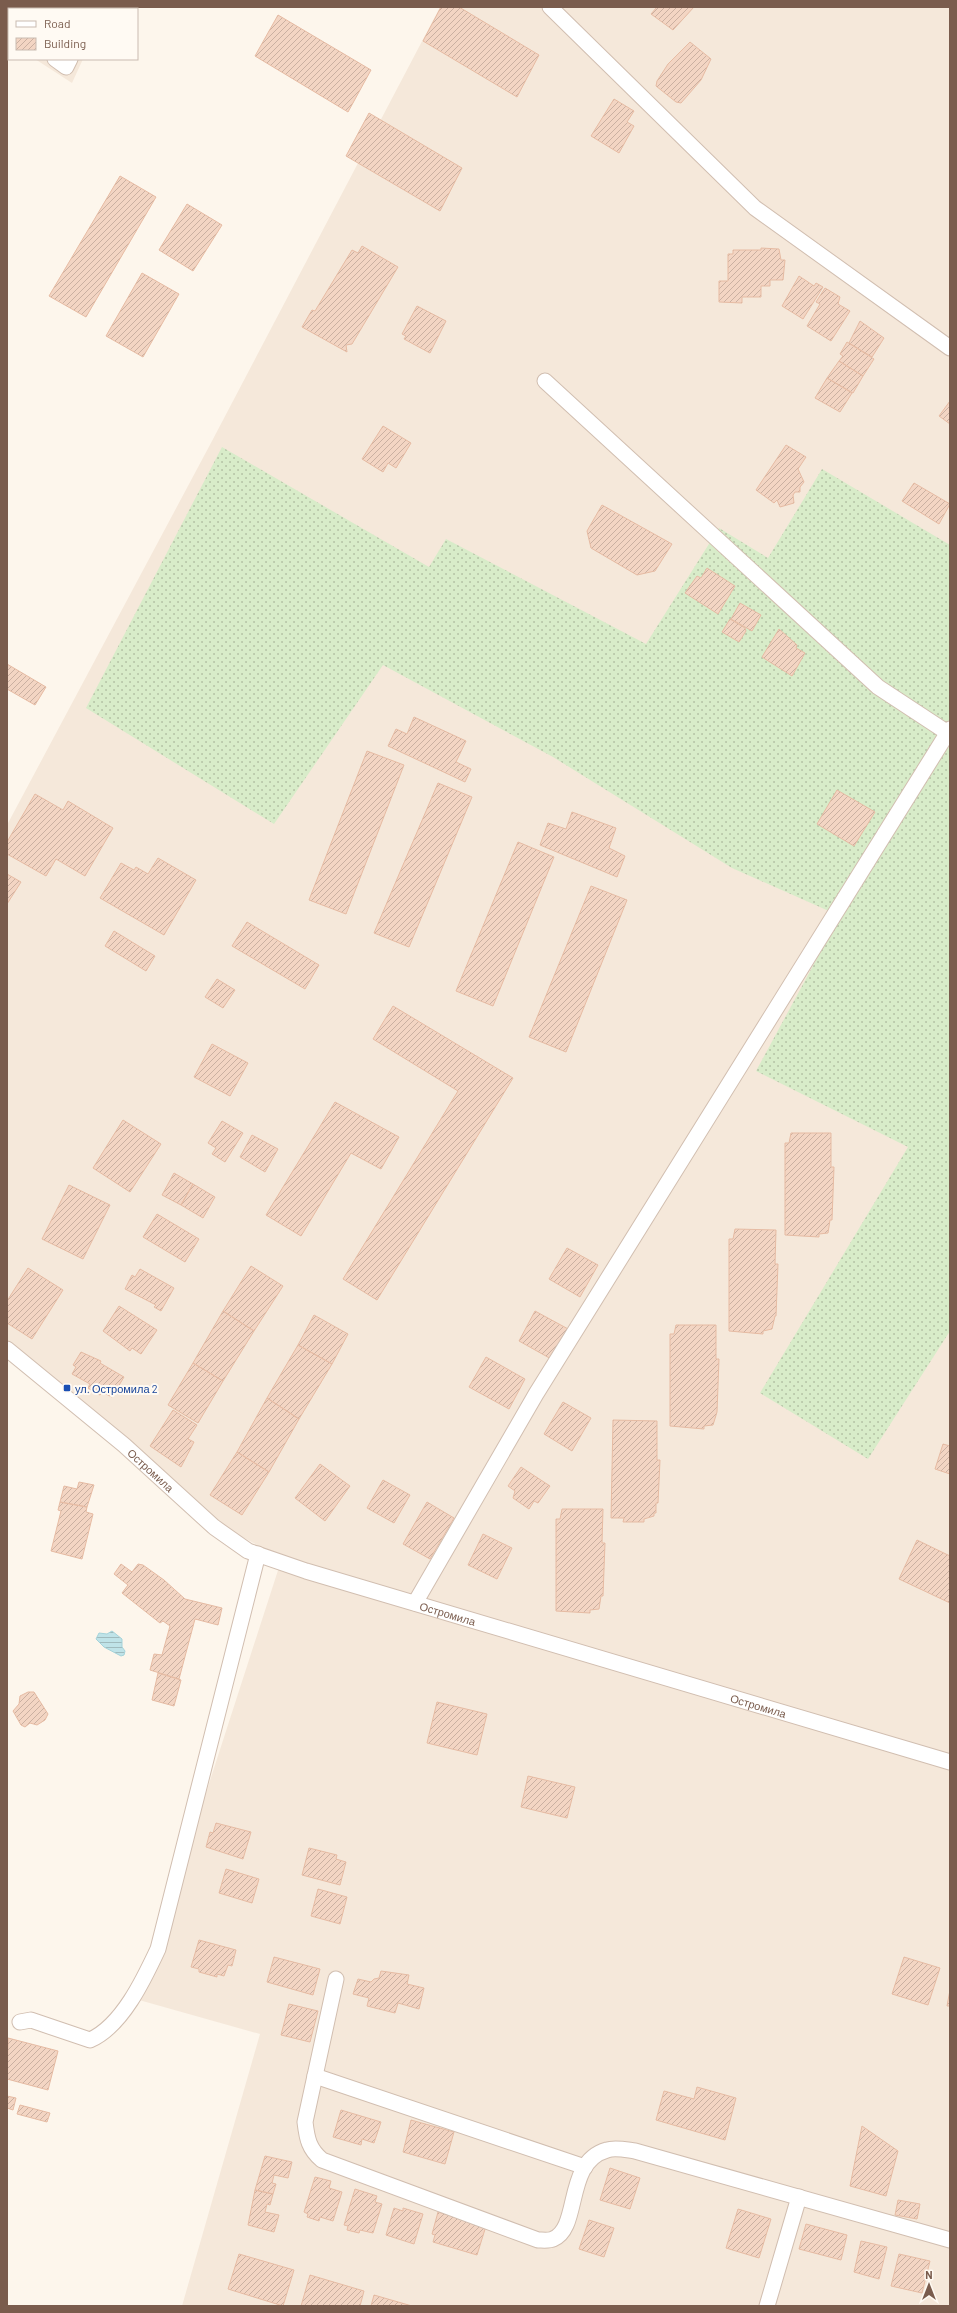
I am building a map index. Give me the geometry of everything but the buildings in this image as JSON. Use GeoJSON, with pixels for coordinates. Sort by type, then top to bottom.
{"type":"FeatureCollection","features":[{"type":"Feature","properties":{"kind":"street"},"geometry":{"type":"LineString","coordinates":[[550,7],[755,208],[950,348]]}},
{"type":"Feature","properties":{"kind":"street"},"geometry":{"type":"LineString","coordinates":[[56,60],[66,67],[70,60]]}},
{"type":"Feature","properties":{"kind":"street"},"geometry":{"type":"LineString","coordinates":[[415,1603],[536,1394],[949,731],[878,687],[545,381]]}},
{"type":"Feature","properties":{"kind":"street","name":"Остромила"},"geometry":{"type":"LineString","coordinates":[[7,1349],[124,1445],[214,1527],[248,1551],[306,1571],[950,1762]]}},
{"type":"Feature","properties":{"kind":"street"},"geometry":{"type":"LineString","coordinates":[[20,2022],[31,2020],[90,2040],[103,2034],[142,1985],[158,1949],[258,1554]]}},
{"type":"Feature","properties":{"kind":"street"},"geometry":{"type":"LineString","coordinates":[[336,1979],[305,2122],[307,2140],[313,2152],[322,2160],[538,2240],[552,2240],[564,2231],[577,2186],[585,2167],[595,2154],[609,2149],[635,2151],[950,2240]]}},
{"type":"Feature","properties":{"kind":"street"},"geometry":{"type":"LineString","coordinates":[[315,2076],[585,2167]]}},
{"type":"Feature","properties":{"kind":"street"},"geometry":{"type":"LineString","coordinates":[[767,2306],[798,2197]]}},
{"type":"Feature","properties":{"kind":"shaded area"},"geometry":{"type":"Polygon","coordinates":[[[7,7],[109,7],[8,8],[7,41],[7,7]]]}},
{"type":"Feature","properties":{"kind":"shaded area"},"geometry":{"type":"Polygon","coordinates":[[[440,7],[950,7],[950,2306],[182,2306],[260,2034],[139,2000],[282,1558],[231,1531],[7,1357],[7,825],[212,441],[440,7]]]}},
{"type":"Feature","properties":{"kind":"shaded area"},"geometry":{"type":"Polygon","coordinates":[[[37,60],[83,60],[72,83],[37,60]]]}},
{"type":"Feature","properties":{"kind":"green space"},"geometry":{"type":"Polygon","coordinates":[[[222,447],[429,567],[446,539],[646,644],[719,528],[768,558],[822,469],[950,545],[950,1331],[868,1459],[760,1393],[908,1147],[756,1071],[840,916],[732,868],[553,757],[383,665],[274,824],[86,708],[222,447]]]}},
{"type":"Feature","properties":{"kind":"water"},"geometry":{"type":"Polygon","coordinates":[[[112,1631],[122,1639],[122,1647],[125,1651],[124,1655],[121,1656],[104,1647],[96,1639],[99,1633],[107,1634],[112,1631]]]}},
{"type":"Feature","properties":{"kind":"place","name":"ул. Остромила 2"},"geometry":{"type":"Point","coordinates":[67,1388]}}]}
